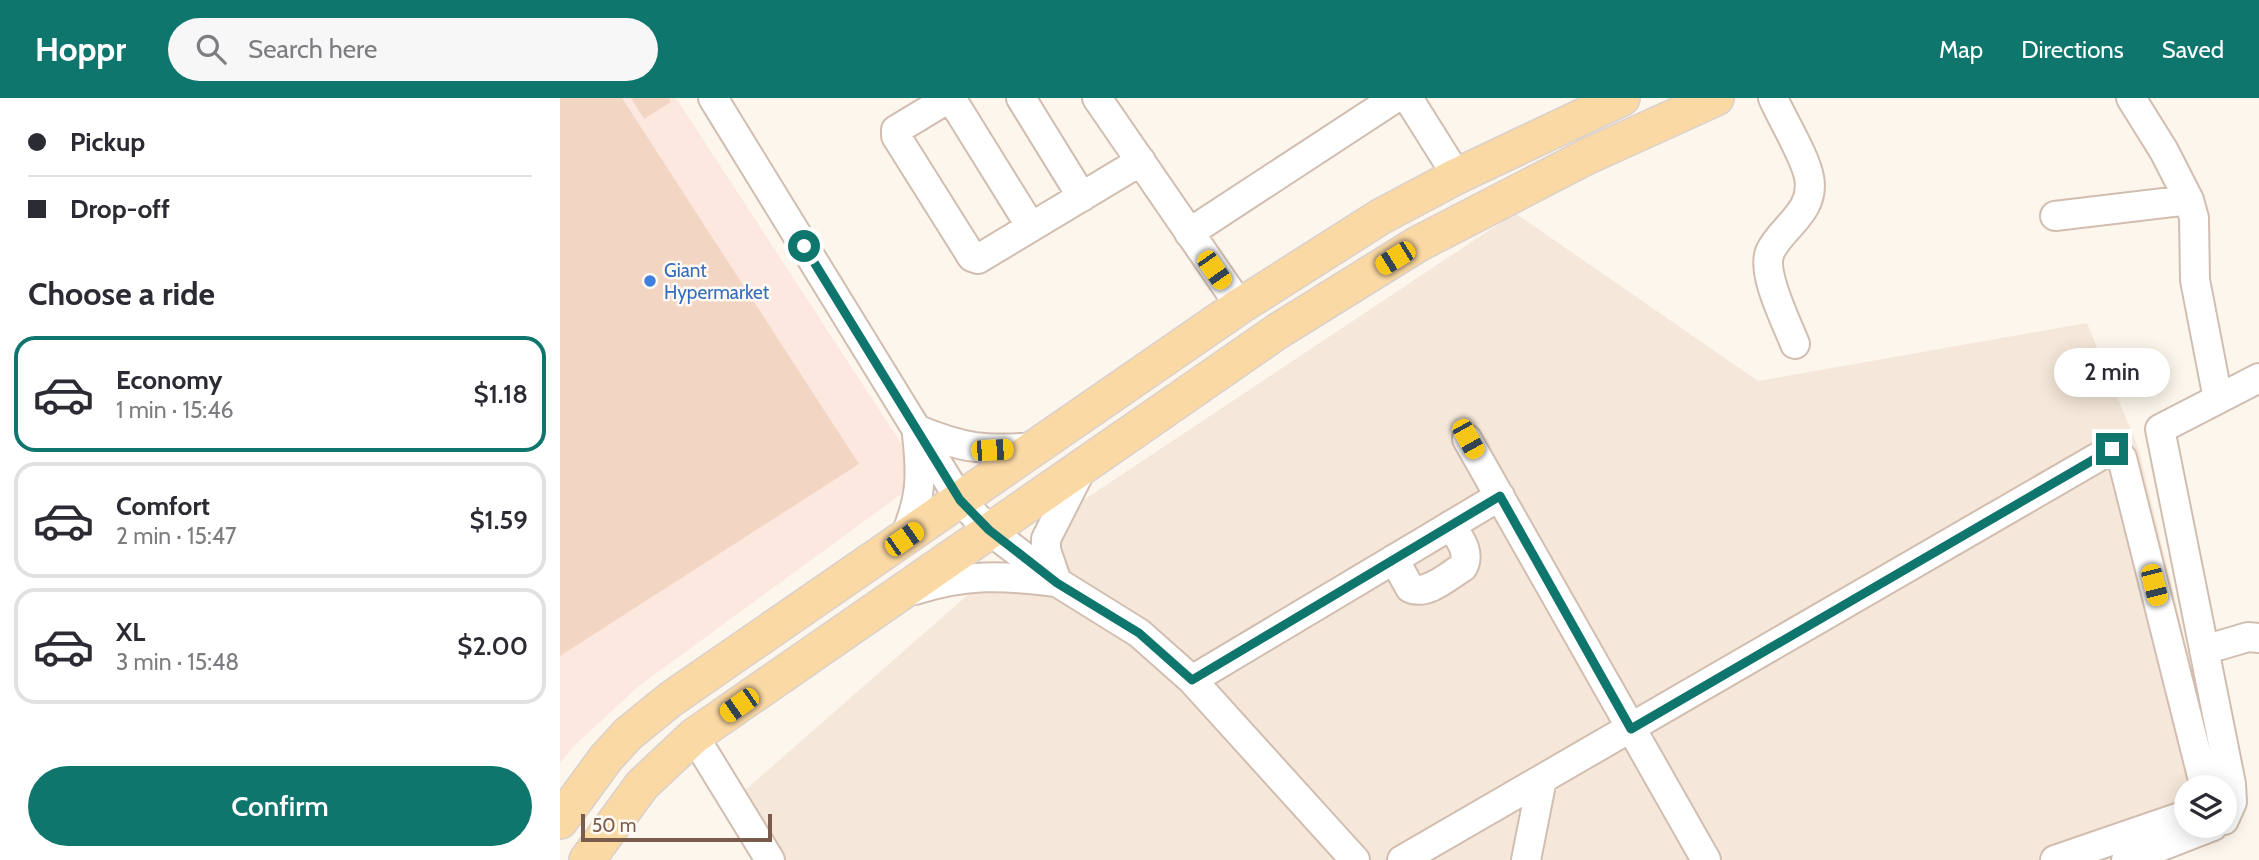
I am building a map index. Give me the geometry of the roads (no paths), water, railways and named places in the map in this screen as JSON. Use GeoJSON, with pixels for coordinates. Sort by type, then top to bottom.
{"type":"FeatureCollection","features":[{"type":"Feature","properties":{"kind":"main road"},"geometry":{"type":"LineString","coordinates":[[560,821],[606,758],[628,734],[671,699],[1240,306],[1388,212],[1457,176],[1622,98]]}},
{"type":"Feature","properties":{"kind":"main road"},"geometry":{"type":"LineString","coordinates":[[587,860],[642,785],[694,736],[1278,331],[1418,244],[1586,157],[1716,98]]}},
{"type":"Feature","properties":{"kind":"street"},"geometry":{"type":"LineString","coordinates":[[713,98],[960,500],[989,530],[1057,583],[1139,633],[1192,680],[1355,860]]}},
{"type":"Feature","properties":{"kind":"street"},"geometry":{"type":"LineString","coordinates":[[1031,227],[950,98],[896,130],[896,136],[972,257],[978,259],[1141,161]]}},
{"type":"Feature","properties":{"kind":"street"},"geometry":{"type":"LineString","coordinates":[[1021,98],[1082,197]]}},
{"type":"Feature","properties":{"kind":"street"},"geometry":{"type":"LineString","coordinates":[[1097,98],[1240,306]]}},
{"type":"Feature","properties":{"kind":"street"},"geometry":{"type":"LineString","coordinates":[[1189,233],[1395,98]]}},
{"type":"Feature","properties":{"kind":"street"},"geometry":{"type":"LineString","coordinates":[[1408,98],[1457,176]]}},
{"type":"Feature","properties":{"kind":"street"},"geometry":{"type":"LineString","coordinates":[[1773,98],[1809,177],[1808,195],[1797,220],[1770,252],[1769,277],[1795,344]]}},
{"type":"Feature","properties":{"kind":"street"},"geometry":{"type":"LineString","coordinates":[[2131,98],[2164,151],[2189,200],[2194,218],[2195,280],[2218,399]]}},
{"type":"Feature","properties":{"kind":"street"},"geometry":{"type":"LineString","coordinates":[[2055,216],[2189,200]]}},
{"type":"Feature","properties":{"kind":"street"},"geometry":{"type":"LineString","coordinates":[[2229,775],[2160,429],[2259,378]]}},
{"type":"Feature","properties":{"kind":"street"},"geometry":{"type":"LineString","coordinates":[[916,429],[952,444],[968,447],[992,450],[1037,447]]}},
{"type":"Feature","properties":{"kind":"street"},"geometry":{"type":"LineString","coordinates":[[904,539],[918,508],[920,462],[916,429]]}},
{"type":"Feature","properties":{"kind":"street"},"geometry":{"type":"LineString","coordinates":[[1468,439],[1706,860]]}},
{"type":"Feature","properties":{"kind":"street"},"geometry":{"type":"LineString","coordinates":[[1402,860],[2112,449],[2122,458],[2202,775]]}},
{"type":"Feature","properties":{"kind":"street"},"geometry":{"type":"LineString","coordinates":[[1057,583],[1046,551],[1046,540],[1051,524],[1083,465]]}},
{"type":"Feature","properties":{"kind":"street"},"geometry":{"type":"LineString","coordinates":[[1192,680],[1500,496]]}},
{"type":"Feature","properties":{"kind":"street"},"geometry":{"type":"LineString","coordinates":[[1394,559],[1410,588],[1420,591],[1463,567],[1467,553],[1451,525]]}},
{"type":"Feature","properties":{"kind":"street"},"geometry":{"type":"LineString","coordinates":[[894,596],[960,578],[988,575],[1057,583]]}},
{"type":"Feature","properties":{"kind":"street"},"geometry":{"type":"LineString","coordinates":[[2204,650],[2248,637],[2259,638]]}},
{"type":"Feature","properties":{"kind":"street"},"geometry":{"type":"LineString","coordinates":[[694,736],[770,860]]}},
{"type":"Feature","properties":{"kind":"street"},"geometry":{"type":"LineString","coordinates":[[1526,860],[1542,779]]}},
{"type":"Feature","properties":{"kind":"street"},"geometry":{"type":"LineString","coordinates":[[2055,860],[2174,819]]}},
{"type":"Feature","properties":{"kind":"street"},"geometry":{"type":"LineString","coordinates":[[2126,860],[2182,838]]}},
{"type":"Feature","properties":{"kind":"place","name":"Giant Hypermarket"},"geometry":{"type":"Point","coordinates":[650,281]}}]}
